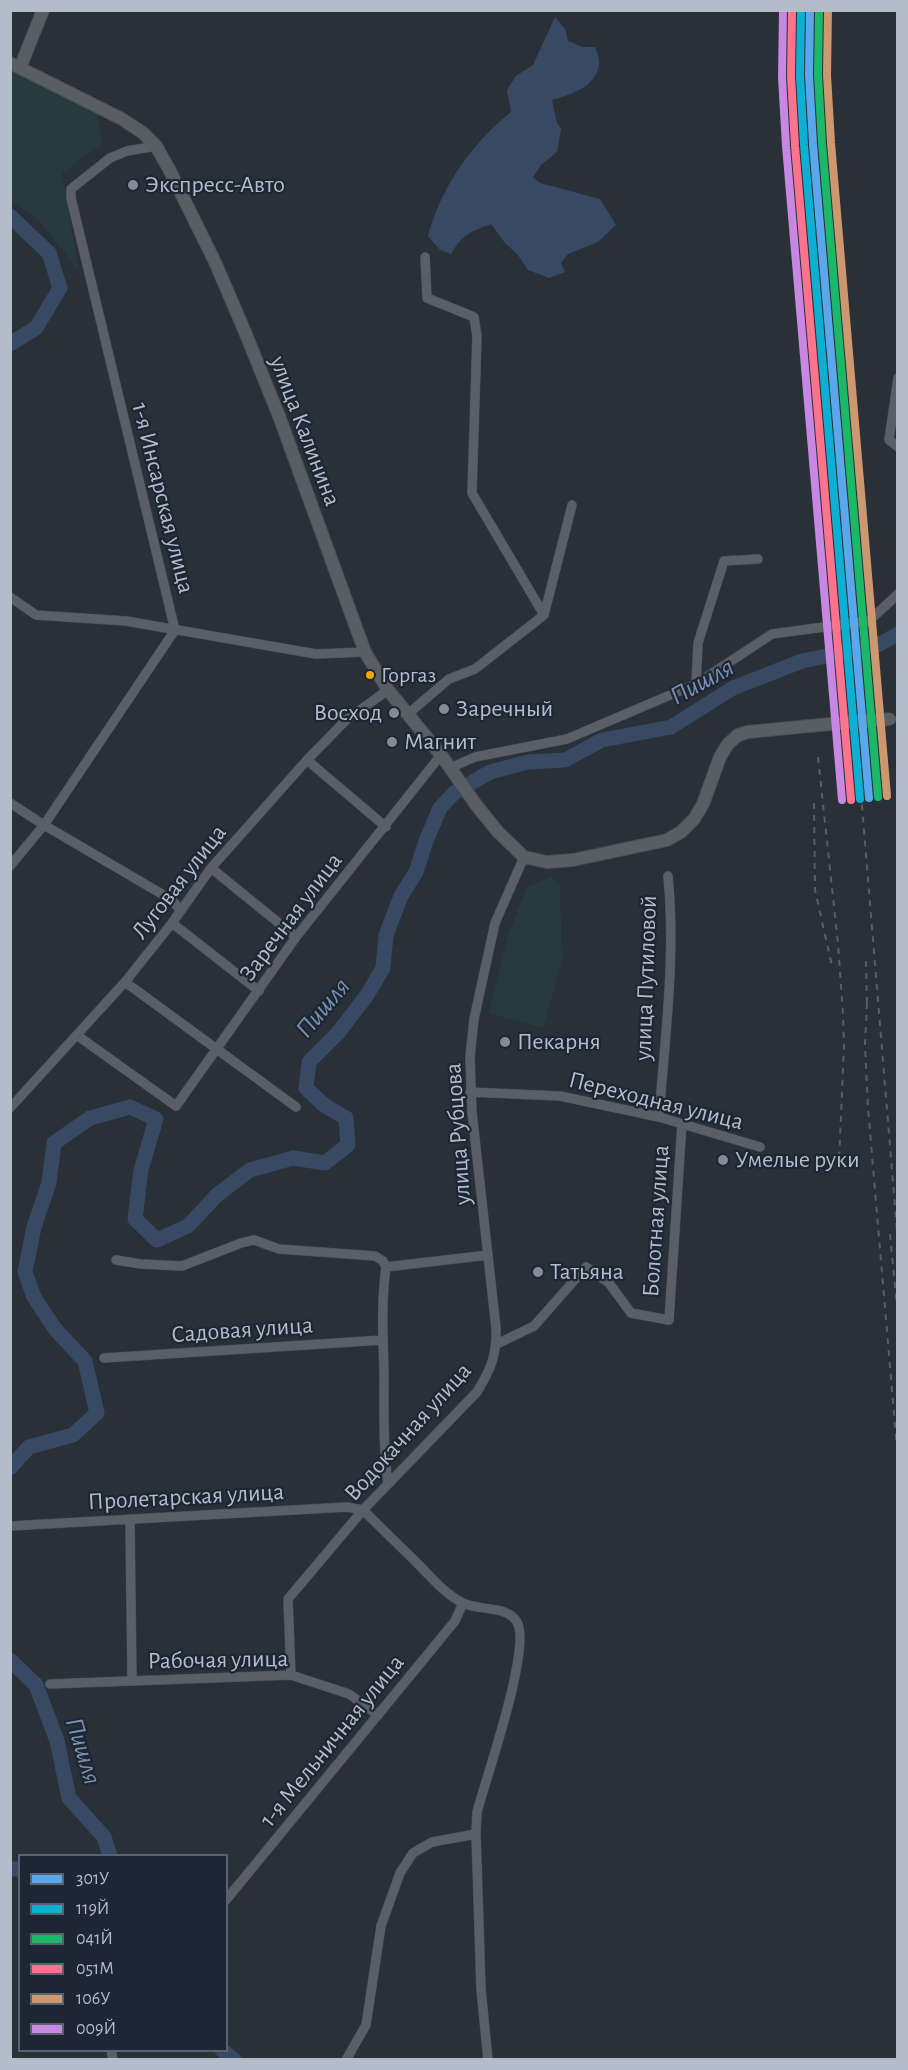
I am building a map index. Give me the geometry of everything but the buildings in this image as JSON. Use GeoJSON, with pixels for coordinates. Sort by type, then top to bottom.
{"type":"FeatureCollection","features":[{"type":"Feature","properties":{"kind":"main road"},"geometry":{"type":"LineString","coordinates":[[15,66],[43,10]]}},
{"type":"Feature","properties":{"kind":"main road","name":"улица Калинина"},"geometry":{"type":"LineString","coordinates":[[15,66],[122,119],[143,133],[156,146],[215,262],[249,342],[279,416],[365,652],[388,690],[441,755],[477,806],[498,832],[524,857]]}},
{"type":"Feature","properties":{"kind":"main road"},"geometry":{"type":"LineString","coordinates":[[524,857],[547,862],[573,860],[667,840],[681,832],[694,819],[703,804],[720,758],[738,735],[748,732],[894,719]]}},
{"type":"Feature","properties":{"kind":"street","name":"1-я Инсарская улица"},"geometry":{"type":"LineString","coordinates":[[10,866],[44,825],[175,630],[71,198],[71,189],[110,158],[127,151],[156,146]]}},
{"type":"Feature","properties":{"kind":"street"},"geometry":{"type":"LineString","coordinates":[[425,256],[427,298],[474,317],[477,336],[472,493],[544,615]]}},
{"type":"Feature","properties":{"kind":"street"},"geometry":{"type":"LineString","coordinates":[[897,378],[889,440],[897,447]]}},
{"type":"Feature","properties":{"kind":"street"},"geometry":{"type":"LineString","coordinates":[[408,714],[449,679],[475,669],[544,615],[572,505]]}},
{"type":"Feature","properties":{"kind":"street"},"geometry":{"type":"LineString","coordinates":[[696,684],[699,643],[724,561],[758,559]]}},
{"type":"Feature","properties":{"kind":"street"},"geometry":{"type":"LineString","coordinates":[[453,772],[475,757],[567,739],[696,684],[772,634],[869,621],[897,594]]}},
{"type":"Feature","properties":{"kind":"street"},"geometry":{"type":"LineString","coordinates":[[10,597],[36,615],[126,621],[316,654],[365,652]]}},
{"type":"Feature","properties":{"kind":"street","name":"Луговая улица"},"geometry":{"type":"LineString","coordinates":[[10,1108],[125,982],[172,923],[211,868],[307,760],[346,720],[388,690]]}},
{"type":"Feature","properties":{"kind":"street","name":"Заречная улица"},"geometry":{"type":"LineString","coordinates":[[78,1036],[176,1106],[218,1050],[296,937],[386,827],[441,755]]}},
{"type":"Feature","properties":{"kind":"street"},"geometry":{"type":"LineString","coordinates":[[307,760],[386,827]]}},
{"type":"Feature","properties":{"kind":"street"},"geometry":{"type":"LineString","coordinates":[[10,803],[172,900],[180,909]]}},
{"type":"Feature","properties":{"kind":"street","name":"улица Рубцова"},"geometry":{"type":"LineString","coordinates":[[497,1344],[470,1092],[474,1019],[495,923],[524,857]]}},
{"type":"Feature","properties":{"kind":"street"},"geometry":{"type":"LineString","coordinates":[[211,868],[296,937]]}},
{"type":"Feature","properties":{"kind":"street","name":"улица Путиловой"},"geometry":{"type":"LineString","coordinates":[[659,1117],[670,956],[671,908],[668,876]]}},
{"type":"Feature","properties":{"kind":"street"},"geometry":{"type":"LineString","coordinates":[[172,923],[259,991]]}},
{"type":"Feature","properties":{"kind":"street"},"geometry":{"type":"LineString","coordinates":[[125,982],[296,1107]]}},
{"type":"Feature","properties":{"kind":"street","name":"Переходная улица"},"geometry":{"type":"LineString","coordinates":[[470,1092],[560,1096],[659,1117],[760,1147]]}},
{"type":"Feature","properties":{"kind":"street","name":"Болотная улица"},"geometry":{"type":"LineString","coordinates":[[497,1344],[534,1326],[586,1267],[609,1282],[631,1313],[669,1320],[682,1124]]}},
{"type":"Feature","properties":{"kind":"street"},"geometry":{"type":"LineString","coordinates":[[116,1260],[182,1266],[254,1240],[279,1249],[375,1256],[383,1261],[386,1267],[383,1285],[383,1340],[385,1460],[388,1484]]}},
{"type":"Feature","properties":{"kind":"street"},"geometry":{"type":"LineString","coordinates":[[386,1267],[488,1255]]}},
{"type":"Feature","properties":{"kind":"street","name":"Садовая улица"},"geometry":{"type":"LineString","coordinates":[[104,1358],[383,1340]]}},
{"type":"Feature","properties":{"kind":"street","name":"Водокачная улица"},"geometry":{"type":"LineString","coordinates":[[291,1675],[288,1599],[363,1510],[477,1392],[490,1372],[497,1344]]}},
{"type":"Feature","properties":{"kind":"street","name":"Пролетарская улица"},"geometry":{"type":"LineString","coordinates":[[10,1526],[347,1507],[363,1510]]}},
{"type":"Feature","properties":{"kind":"street"},"geometry":{"type":"LineString","coordinates":[[363,1510],[442,1588],[464,1603],[502,1611],[511,1615],[518,1623],[520,1640],[516,1676],[477,1812],[481,1989],[488,2060]]}},
{"type":"Feature","properties":{"kind":"street"},"geometry":{"type":"LineString","coordinates":[[130,1521],[132,1681]]}},
{"type":"Feature","properties":{"kind":"street","name":"1-я Мельничная улица"},"geometry":{"type":"LineString","coordinates":[[228,1898],[455,1621],[464,1603]]}},
{"type":"Feature","properties":{"kind":"street","name":"Рабочая улица"},"geometry":{"type":"LineString","coordinates":[[50,1684],[291,1675],[349,1694],[378,1716]]}},
{"type":"Feature","properties":{"kind":"street"},"geometry":{"type":"LineString","coordinates":[[346,2060],[366,2025],[381,1926],[400,1873],[413,1853],[432,1842],[476,1834]]}},
{"type":"Feature","properties":{"kind":"green space"},"geometry":{"type":"Polygon","coordinates":[[[11,71],[96,110],[102,144],[62,173],[79,271],[40,222],[11,200],[11,71]]]}},
{"type":"Feature","properties":{"kind":"green space"},"geometry":{"type":"Polygon","coordinates":[[[551,877],[560,884],[562,959],[543,1028],[489,1013],[508,936],[527,887],[551,877]]]}},
{"type":"Feature","properties":{"kind":"water"},"geometry":{"type":"Polygon","coordinates":[[[555,17],[565,29],[568,41],[583,47],[595,47],[599,65],[597,73],[588,84],[574,93],[552,100],[557,123],[561,129],[557,152],[541,165],[533,177],[540,183],[600,199],[616,225],[598,242],[568,254],[561,263],[565,272],[549,278],[528,270],[491,224],[468,234],[451,254],[440,250],[428,236],[441,200],[460,167],[483,138],[511,112],[507,90],[516,76],[533,65],[555,17]]]}},
{"type":"Feature","properties":{"kind":"waterway"},"geometry":{"type":"LineString","coordinates":[[10,216],[49,253],[60,288],[36,328],[10,344]]}},
{"type":"Feature","properties":{"kind":"waterway","name":"Пишля"},"geometry":{"type":"LineString","coordinates":[[10,1468],[29,1447],[73,1435],[97,1413],[85,1361],[55,1329],[34,1297],[25,1272],[34,1227],[49,1183],[54,1143],[90,1118],[130,1107],[156,1119],[141,1170],[135,1219],[157,1240],[188,1226],[217,1195],[250,1170],[293,1158],[325,1163],[348,1145],[346,1118],[324,1105],[306,1088],[309,1062],[338,1033],[367,995],[383,968],[386,935],[401,896],[416,872],[440,808],[454,793],[490,772],[528,762],[565,760],[602,740],[671,727],[733,688],[802,661],[876,646],[898,634]]}},
{"type":"Feature","properties":{"kind":"waterway","name":"Пишля"},"geometry":{"type":"LineString","coordinates":[[10,1660],[36,1685],[57,1741],[69,1798],[104,1837],[109,1854]]}},
{"type":"Feature","properties":{"kind":"waterway"},"geometry":{"type":"LineString","coordinates":[[10,1869],[18,1869]]}},
{"type":"Feature","properties":{"kind":"waterway"},"geometry":{"type":"LineString","coordinates":[[224,2052],[234,2060]]}},
{"type":"Feature","properties":{"kind":"railway"},"geometry":{"type":"LineString","coordinates":[[852,685],[898,1243]]}},
{"type":"Feature","properties":{"kind":"railway"},"geometry":{"type":"LineString","coordinates":[[818,757],[838,944],[843,1014],[844,1044],[839,1162]]}},
{"type":"Feature","properties":{"kind":"railway"},"geometry":{"type":"LineString","coordinates":[[814,803],[815,890],[832,966]]}},
{"type":"Feature","properties":{"kind":"railway"},"geometry":{"type":"LineString","coordinates":[[866,961],[867,1009]]}},
{"type":"Feature","properties":{"kind":"railway"},"geometry":{"type":"LineString","coordinates":[[867,1003],[865,1044],[868,1108],[898,1461]]}},
{"type":"Feature","properties":{"kind":"railway"},"geometry":{"type":"LineString","coordinates":[[890,1234],[898,1317]]}},
{"type":"Feature","properties":{"kind":"transit line","name":"009Й"},"geometry":{"type":"LineString","coordinates":[[783,10],[782,77],[786,146],[842,800]]}},
{"type":"Feature","properties":{"kind":"transit line","name":"051М"},"geometry":{"type":"LineString","coordinates":[[792,10],[791,76],[795,146],[851,800]]}},
{"type":"Feature","properties":{"kind":"transit line","name":"119Й"},"geometry":{"type":"LineString","coordinates":[[801,10],[800,76],[804,145],[860,799]]}},
{"type":"Feature","properties":{"kind":"transit line","name":"301У"},"geometry":{"type":"LineString","coordinates":[[810,10],[809,75],[813,144],[869,798]]}},
{"type":"Feature","properties":{"kind":"transit line","name":"041Й"},"geometry":{"type":"LineString","coordinates":[[819,10],[818,75],[822,143],[878,797]]}},
{"type":"Feature","properties":{"kind":"transit line","name":"106У"},"geometry":{"type":"LineString","coordinates":[[828,10],[827,75],[831,143],[887,796]]}},
{"type":"Feature","properties":{"kind":"place","name":"Экспресс-Авто"},"geometry":{"type":"Point","coordinates":[133,185]}},
{"type":"Feature","properties":{"kind":"place","name":"Горгаз"},"geometry":{"type":"Point","coordinates":[370,675]}},
{"type":"Feature","properties":{"kind":"place","name":"Заречный"},"geometry":{"type":"Point","coordinates":[444,709]}},
{"type":"Feature","properties":{"kind":"place","name":"Восход"},"geometry":{"type":"Point","coordinates":[394,713]}},
{"type":"Feature","properties":{"kind":"place","name":"Магнит"},"geometry":{"type":"Point","coordinates":[392,742]}},
{"type":"Feature","properties":{"kind":"place","name":"Пекарня"},"geometry":{"type":"Point","coordinates":[505,1042]}},
{"type":"Feature","properties":{"kind":"place","name":"Умелые руки"},"geometry":{"type":"Point","coordinates":[723,1160]}},
{"type":"Feature","properties":{"kind":"place","name":"Татьяна"},"geometry":{"type":"Point","coordinates":[538,1272]}}]}
